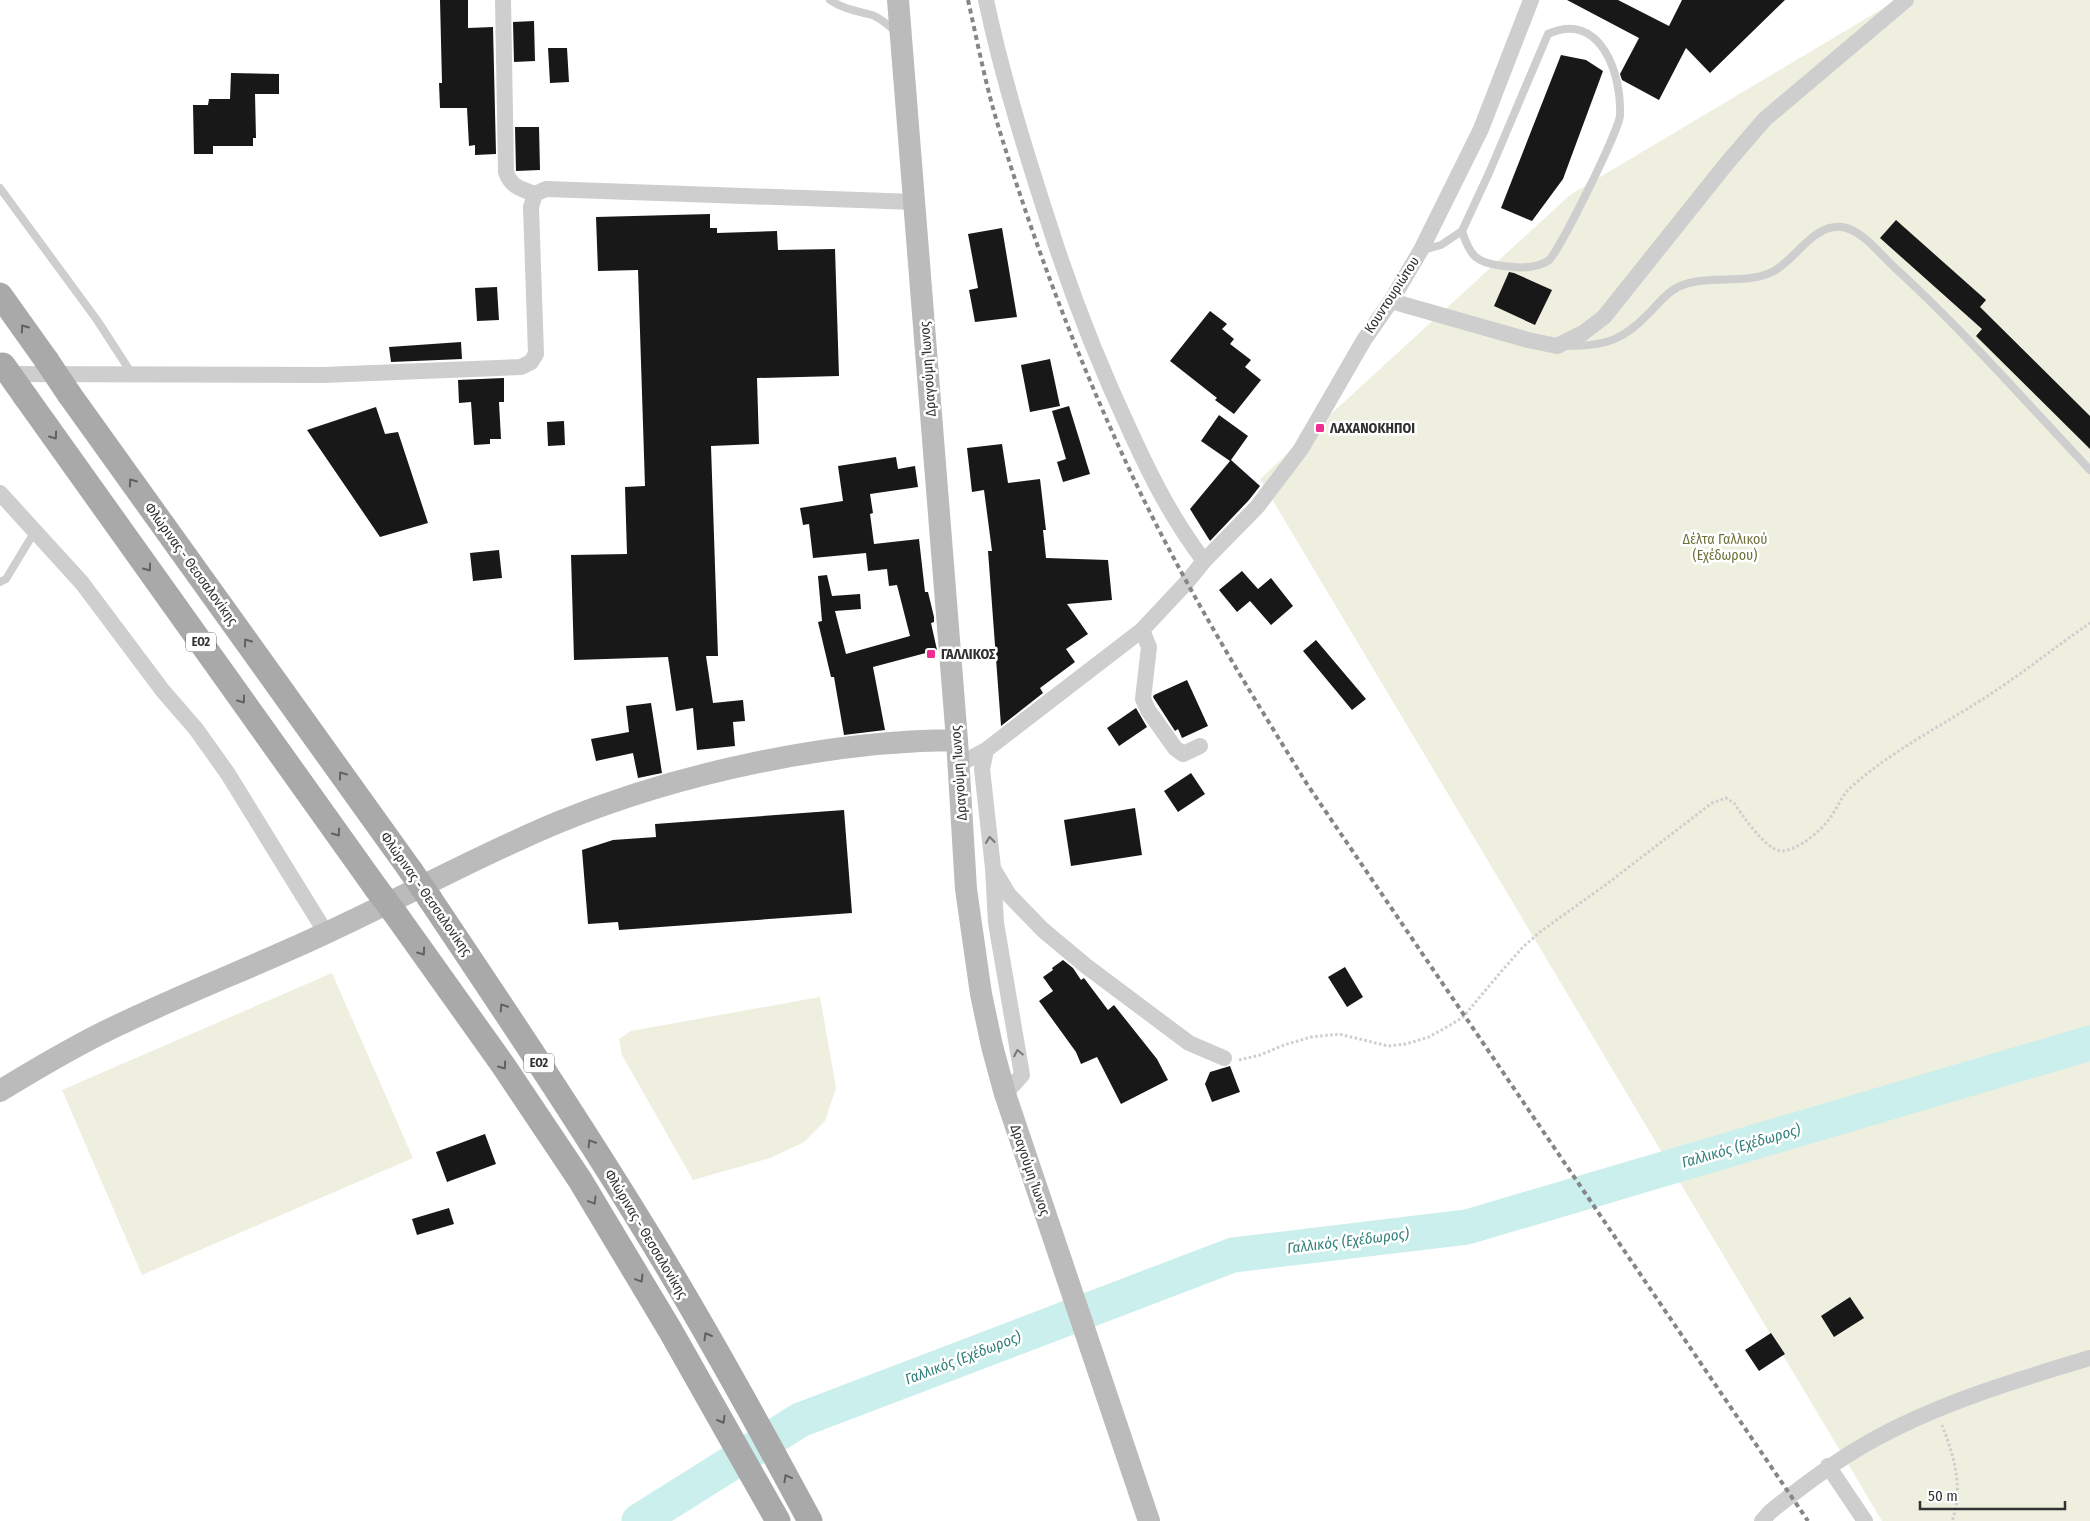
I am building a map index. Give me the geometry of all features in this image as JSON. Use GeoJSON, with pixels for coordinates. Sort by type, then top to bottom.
{"type":"FeatureCollection","features":[{"type":"Feature","properties":{"kind":"main road","name":"Δραγούμη Ίωνος"},"geometry":{"type":"LineString","coordinates":[[898,0],[957,740],[964,856],[971,930],[981,994],[1005,1094],[1149,1521]]}},
{"type":"Feature","properties":{"kind":"main road","name":"Φλώρινας - Θεσσαλονίκης"},"geometry":{"type":"LineString","coordinates":[[0,295],[411,871],[563,1099],[645,1229],[747,1406],[810,1521]]}},
{"type":"Feature","properties":{"kind":"main road","name":"Φλώρινας - Θεσσαλονίκης"},"geometry":{"type":"LineString","coordinates":[[1,367],[25,396],[548,1131],[615,1237],[721,1418],[778,1521]]}},
{"type":"Feature","properties":{"kind":"main road"},"geometry":{"type":"LineString","coordinates":[[0,1091],[125,1022],[326,933],[473,861],[560,822],[688,778],[858,746],[919,740],[957,740]]}},
{"type":"Feature","properties":{"kind":"street"},"geometry":{"type":"LineString","coordinates":[[503,0],[506,172],[509,181],[516,188],[535,194],[546,189],[915,202]]}},
{"type":"Feature","properties":{"kind":"street"},"geometry":{"type":"LineString","coordinates":[[986,0],[1020,129],[1073,298],[1107,384],[1150,473],[1180,529],[1204,561]]}},
{"type":"Feature","properties":{"kind":"street","name":"Κουντουριώτου"},"geometry":{"type":"LineString","coordinates":[[958,765],[986,750],[1142,630],[1204,561],[1257,507],[1301,449],[1364,340],[1391,301],[1421,250],[1481,129],[1531,0]]}},
{"type":"Feature","properties":{"kind":"street"},"geometry":{"type":"LineString","coordinates":[[1391,301],[1528,340],[1557,346],[1583,333],[1604,317],[1765,119],[1906,0]]}},
{"type":"Feature","properties":{"kind":"street"},"geometry":{"type":"LineString","coordinates":[[1,367],[134,375],[322,375],[521,367],[531,362],[536,354],[530,207],[535,194]]}},
{"type":"Feature","properties":{"kind":"street"},"geometry":{"type":"LineString","coordinates":[[0,493],[82,583],[163,690],[196,729],[228,774],[326,933]]}},
{"type":"Feature","properties":{"kind":"street"},"geometry":{"type":"LineString","coordinates":[[1142,630],[1150,647],[1143,698],[1148,710],[1175,748],[1183,754],[1189,753],[1200,746]]}},
{"type":"Feature","properties":{"kind":"street"},"geometry":{"type":"LineString","coordinates":[[986,750],[982,769],[993,868],[996,923],[1022,1076],[1005,1094]]}},
{"type":"Feature","properties":{"kind":"street"},"geometry":{"type":"LineString","coordinates":[[993,868],[1009,895],[1043,930],[1086,966],[1189,1043],[1224,1058]]}},
{"type":"Feature","properties":{"kind":"street"},"geometry":{"type":"LineString","coordinates":[[1762,1521],[1777,1506],[1828,1466],[1867,1443],[1936,1411],[2027,1377],[2090,1358]]}},
{"type":"Feature","properties":{"kind":"street"},"geometry":{"type":"LineString","coordinates":[[1828,1466],[1865,1521]]}},
{"type":"Feature","properties":{"kind":"lane"},"geometry":{"type":"LineString","coordinates":[[830,0],[837,5],[874,16],[902,36]]}},
{"type":"Feature","properties":{"kind":"lane"},"geometry":{"type":"LineString","coordinates":[[1421,250],[1441,246],[1462,231],[1497,156],[1548,34],[1561,28],[1580,29],[1599,41],[1612,63],[1619,91],[1620,117],[1584,200],[1550,260],[1533,267],[1513,268],[1486,264],[1468,250],[1462,231]]}},
{"type":"Feature","properties":{"kind":"lane"},"geometry":{"type":"LineString","coordinates":[[0,188],[97,320],[134,375]]}},
{"type":"Feature","properties":{"kind":"lane"},"geometry":{"type":"LineString","coordinates":[[1557,346],[1587,346],[1619,339],[1644,319],[1669,292],[1678,287],[1701,280],[1763,276],[1787,262],[1814,236],[1828,228],[1843,228],[1858,233],[1911,282],[1984,356],[2090,470]]}},
{"type":"Feature","properties":{"kind":"lane"},"geometry":{"type":"LineString","coordinates":[[0,582],[6,579],[35,532]]}},
{"type":"Feature","properties":{"kind":"path"},"geometry":{"type":"LineString","coordinates":[[1224,1058],[1241,1060],[1302,1040],[1340,1034],[1388,1046],[1406,1044],[1429,1037],[1463,1017],[1500,973],[1540,932],[1608,883],[1712,803],[1726,798],[1734,803],[1769,846],[1779,851],[1792,849],[1804,843],[1829,820],[1848,790],[1890,758],[1927,732],[2009,682],[2090,623]]}},
{"type":"Feature","properties":{"kind":"path"},"geometry":{"type":"LineString","coordinates":[[1936,1411],[1954,1460],[1958,1488],[1952,1521]]}},
{"type":"Feature","properties":{"kind":"green space","name":"Δέλτα Γαλλικού (Εχέδωρου)"},"geometry":{"type":"Polygon","coordinates":[[[1897,0],[2090,0],[2090,1521],[1882,1521],[1260,479],[1570,195],[1897,0]]]}},
{"type":"Feature","properties":{"kind":"green space"},"geometry":{"type":"Polygon","coordinates":[[[332,973],[413,1158],[142,1275],[62,1090],[332,973]]]}},
{"type":"Feature","properties":{"kind":"green space"},"geometry":{"type":"Polygon","coordinates":[[[820,997],[836,1088],[825,1121],[804,1142],[770,1158],[693,1180],[622,1055],[619,1039],[631,1031],[820,997]]]}},
{"type":"Feature","properties":{"kind":"building"},"geometry":{"type":"Polygon","coordinates":[[[440,0],[468,0],[468,28],[493,27],[496,154],[475,155],[475,145],[469,146],[467,108],[440,108],[439,83],[442,83],[440,0]]]}},
{"type":"Feature","properties":{"kind":"building"},"geometry":{"type":"Polygon","coordinates":[[[1567,0],[1618,0],[1669,26],[1682,0],[1785,0],[1710,73],[1686,48],[1659,100],[1622,80],[1620,74],[1639,38],[1567,0]]]}},
{"type":"Feature","properties":{"kind":"building"},"geometry":{"type":"Polygon","coordinates":[[[534,21],[535,61],[514,62],[513,22],[534,21]]]}},
{"type":"Feature","properties":{"kind":"building"},"geometry":{"type":"Polygon","coordinates":[[[548,48],[567,48],[569,82],[550,83],[548,48]]]}},
{"type":"Feature","properties":{"kind":"building"},"geometry":{"type":"Polygon","coordinates":[[[1561,55],[1586,60],[1603,71],[1563,179],[1532,221],[1501,208],[1561,55]]]}},
{"type":"Feature","properties":{"kind":"building"},"geometry":{"type":"Polygon","coordinates":[[[231,73],[279,74],[279,94],[255,94],[256,138],[253,138],[253,146],[213,146],[213,154],[194,154],[193,105],[208,105],[209,99],[230,99],[231,73]]]}},
{"type":"Feature","properties":{"kind":"building"},"geometry":{"type":"Polygon","coordinates":[[[515,127],[539,127],[540,170],[516,171],[515,127]]]}},
{"type":"Feature","properties":{"kind":"building"},"geometry":{"type":"Polygon","coordinates":[[[710,214],[710,228],[717,228],[717,233],[777,231],[778,250],[835,249],[839,376],[757,378],[759,444],[711,446],[718,656],[706,656],[713,703],[743,700],[745,721],[733,722],[735,746],[697,750],[693,708],[676,711],[668,657],[574,660],[571,555],[627,554],[625,487],[645,486],[638,270],[598,271],[596,217],[710,214]]]}},
{"type":"Feature","properties":{"kind":"building"},"geometry":{"type":"Polygon","coordinates":[[[1896,220],[1986,300],[1980,307],[2090,416],[2090,449],[1976,336],[1982,329],[1880,238],[1896,220]]]}},
{"type":"Feature","properties":{"kind":"building"},"geometry":{"type":"Polygon","coordinates":[[[1002,228],[1017,317],[975,322],[969,290],[978,288],[968,234],[1002,228]]]}},
{"type":"Feature","properties":{"kind":"building"},"geometry":{"type":"Polygon","coordinates":[[[1509,272],[1552,290],[1535,325],[1494,306],[1509,272]]]}},
{"type":"Feature","properties":{"kind":"building"},"geometry":{"type":"Polygon","coordinates":[[[497,287],[499,320],[477,321],[475,288],[497,287]]]}},
{"type":"Feature","properties":{"kind":"building"},"geometry":{"type":"Polygon","coordinates":[[[1210,311],[1227,324],[1222,329],[1234,339],[1230,344],[1251,360],[1245,367],[1261,380],[1234,414],[1170,361],[1210,311]]]}},
{"type":"Feature","properties":{"kind":"building"},"geometry":{"type":"Polygon","coordinates":[[[461,342],[462,359],[391,362],[389,347],[461,342]]]}},
{"type":"Feature","properties":{"kind":"building"},"geometry":{"type":"Polygon","coordinates":[[[1050,359],[1060,406],[1030,412],[1021,365],[1050,359]]]}},
{"type":"Feature","properties":{"kind":"building"},"geometry":{"type":"Polygon","coordinates":[[[504,378],[504,402],[499,402],[501,439],[490,439],[490,444],[474,445],[471,402],[459,403],[458,380],[504,378]]]}},
{"type":"Feature","properties":{"kind":"building"},"geometry":{"type":"Polygon","coordinates":[[[1069,406],[1090,474],[1063,482],[1057,462],[1066,459],[1052,411],[1069,406]]]}},
{"type":"Feature","properties":{"kind":"building"},"geometry":{"type":"Polygon","coordinates":[[[376,407],[385,434],[398,432],[428,523],[380,537],[307,430],[376,407]]]}},
{"type":"Feature","properties":{"kind":"building"},"geometry":{"type":"Polygon","coordinates":[[[1219,415],[1248,436],[1231,460],[1260,486],[1210,541],[1190,509],[1230,461],[1201,441],[1219,415]]]}},
{"type":"Feature","properties":{"kind":"building"},"geometry":{"type":"Polygon","coordinates":[[[564,421],[565,445],[548,446],[547,422],[564,421]]]}},
{"type":"Feature","properties":{"kind":"building"},"geometry":{"type":"Polygon","coordinates":[[[1002,444],[1008,483],[1040,479],[1046,530],[1043,530],[1046,558],[1108,560],[1112,600],[1067,604],[1088,634],[1066,649],[1075,662],[1040,688],[1043,693],[1001,726],[988,551],[992,551],[984,490],[972,492],[967,448],[1002,444]]]}},
{"type":"Feature","properties":{"kind":"building"},"geometry":{"type":"Polygon","coordinates":[[[896,457],[898,469],[915,466],[918,487],[870,494],[873,513],[870,514],[874,544],[919,539],[925,592],[928,592],[934,617],[934,622],[931,623],[937,650],[873,667],[885,730],[844,735],[834,677],[831,677],[818,622],[822,621],[818,576],[827,575],[832,596],[860,594],[861,609],[835,611],[846,654],[910,636],[897,585],[889,586],[887,569],[868,571],[866,553],[813,558],[809,524],[803,525],[800,508],[843,501],[838,466],[896,457]]]}},
{"type":"Feature","properties":{"kind":"building"},"geometry":{"type":"Polygon","coordinates":[[[499,550],[502,578],[473,581],[470,553],[499,550]]]}},
{"type":"Feature","properties":{"kind":"building"},"geometry":{"type":"Polygon","coordinates":[[[1242,571],[1258,589],[1271,578],[1293,606],[1271,625],[1250,601],[1237,612],[1219,590],[1242,571]]]}},
{"type":"Feature","properties":{"kind":"building"},"geometry":{"type":"Polygon","coordinates":[[[1316,640],[1366,699],[1352,710],[1303,651],[1316,640]]]}},
{"type":"Feature","properties":{"kind":"building"},"geometry":{"type":"Polygon","coordinates":[[[1187,680],[1208,726],[1182,738],[1178,729],[1175,731],[1153,697],[1187,680]]]}},
{"type":"Feature","properties":{"kind":"building"},"geometry":{"type":"Polygon","coordinates":[[[651,703],[662,773],[638,778],[633,753],[596,761],[591,739],[629,732],[626,706],[651,703]]]}},
{"type":"Feature","properties":{"kind":"building"},"geometry":{"type":"Polygon","coordinates":[[[1136,708],[1147,727],[1119,746],[1107,728],[1136,708]]]}},
{"type":"Feature","properties":{"kind":"building"},"geometry":{"type":"Polygon","coordinates":[[[1191,773],[1205,794],[1178,812],[1164,791],[1191,773]]]}},
{"type":"Feature","properties":{"kind":"building"},"geometry":{"type":"Polygon","coordinates":[[[1135,808],[1142,855],[1071,866],[1064,820],[1135,808]]]}},
{"type":"Feature","properties":{"kind":"building"},"geometry":{"type":"Polygon","coordinates":[[[844,810],[852,913],[619,930],[618,922],[588,924],[582,850],[613,840],[656,837],[655,824],[844,810]]]}},
{"type":"Feature","properties":{"kind":"building"},"geometry":{"type":"Polygon","coordinates":[[[1063,960],[1073,968],[1081,980],[1084,978],[1108,1010],[1114,1005],[1157,1059],[1168,1080],[1121,1104],[1097,1057],[1081,1064],[1076,1052],[1039,1001],[1053,991],[1043,977],[1063,960]]]}},
{"type":"Feature","properties":{"kind":"building"},"geometry":{"type":"Polygon","coordinates":[[[1345,967],[1363,997],[1347,1007],[1328,977],[1345,967]]]}},
{"type":"Feature","properties":{"kind":"building"},"geometry":{"type":"Polygon","coordinates":[[[1230,1066],[1240,1092],[1212,1102],[1205,1084],[1210,1072],[1230,1066]]]}},
{"type":"Feature","properties":{"kind":"building"},"geometry":{"type":"Polygon","coordinates":[[[485,1134],[496,1164],[447,1182],[436,1152],[485,1134]]]}},
{"type":"Feature","properties":{"kind":"building"},"geometry":{"type":"Polygon","coordinates":[[[449,1208],[454,1224],[417,1235],[412,1219],[449,1208]]]}},
{"type":"Feature","properties":{"kind":"building"},"geometry":{"type":"Polygon","coordinates":[[[1850,1297],[1864,1318],[1834,1337],[1821,1316],[1850,1297]]]}},
{"type":"Feature","properties":{"kind":"building"},"geometry":{"type":"Polygon","coordinates":[[[1771,1333],[1785,1354],[1759,1371],[1745,1350],[1771,1333]]]}},
{"type":"Feature","properties":{"kind":"waterway","name":"Γαλλικός (Εχέδωρος)"},"geometry":{"type":"LineString","coordinates":[[639,1521],[800,1420],[1233,1255],[1467,1227],[2090,1043]]}},
{"type":"Feature","properties":{"kind":"railway"},"geometry":{"type":"LineString","coordinates":[[968,0],[997,122],[1027,216],[1061,310],[1119,447],[1178,567],[1241,676],[1307,784],[1808,1521]]}},
{"type":"Feature","properties":{"kind":"place","name":"ΛΑΧΑΝΟΚΗΠΟΙ"},"geometry":{"type":"Point","coordinates":[1320,428]}},
{"type":"Feature","properties":{"kind":"place","name":"ΓΑΛΛΙΚΟΣ"},"geometry":{"type":"Point","coordinates":[931,654]}}]}
